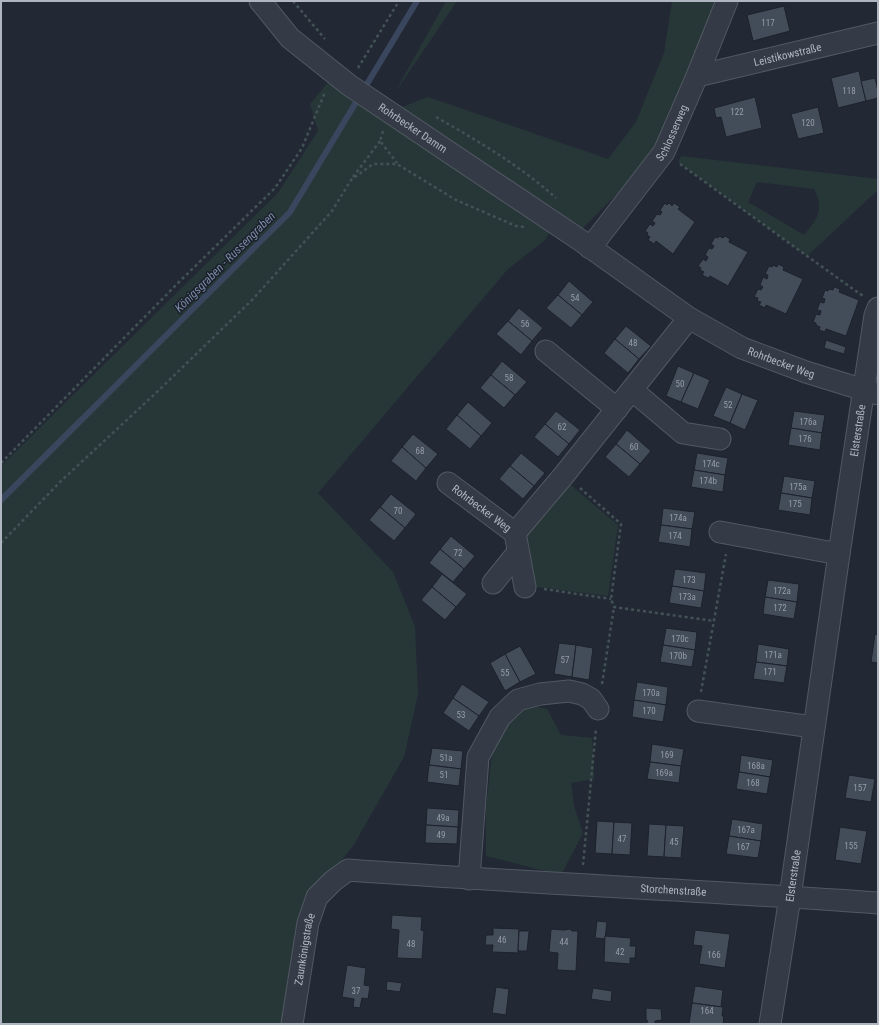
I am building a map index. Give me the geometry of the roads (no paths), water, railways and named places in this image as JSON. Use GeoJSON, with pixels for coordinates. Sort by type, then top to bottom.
{"type":"FeatureCollection","features":[{"type":"Feature","properties":{"kind":"street","name":"Rohrbecker Damm"},"geometry":{"type":"LineString","coordinates":[[260,1],[290,38],[346,76],[384,110],[585,244]]}},
{"type":"Feature","properties":{"kind":"street","name":"Schlosserweg"},"geometry":{"type":"LineString","coordinates":[[585,244],[664,152],[727,1]]}},
{"type":"Feature","properties":{"kind":"street","name":"Leistikowstraße"},"geometry":{"type":"LineString","coordinates":[[697,76],[878,33]]}},
{"type":"Feature","properties":{"kind":"street","name":"Rohrbecker Weg"},"geometry":{"type":"LineString","coordinates":[[585,244],[689,318],[742,348],[806,372],[871,392]]}},
{"type":"Feature","properties":{"kind":"street","name":"Elsterstraße"},"geometry":{"type":"LineString","coordinates":[[770,1024],[790,897],[838,554],[871,392],[875,315],[872,302]]}},
{"type":"Feature","properties":{"kind":"street","name":"Rohrbecker Weg"},"geometry":{"type":"LineString","coordinates":[[493,583],[517,543],[564,475],[689,318]]}},
{"type":"Feature","properties":{"kind":"street"},"geometry":{"type":"LineString","coordinates":[[546,351],[617,409]]}},
{"type":"Feature","properties":{"kind":"street"},"geometry":{"type":"LineString","coordinates":[[632,390],[683,433],[720,439]]}},
{"type":"Feature","properties":{"kind":"street","name":"Rohrbecker Weg"},"geometry":{"type":"LineString","coordinates":[[448,483],[517,543]]}},
{"type":"Feature","properties":{"kind":"street"},"geometry":{"type":"LineString","coordinates":[[724,533],[838,554]]}},
{"type":"Feature","properties":{"kind":"street"},"geometry":{"type":"LineString","coordinates":[[517,543],[525,587]]}},
{"type":"Feature","properties":{"kind":"street"},"geometry":{"type":"LineString","coordinates":[[469,879],[478,757],[500,716],[518,700],[540,694],[569,691],[582,694],[590,699],[598,709]]}},
{"type":"Feature","properties":{"kind":"street"},"geometry":{"type":"LineString","coordinates":[[698,711],[813,727]]}},
{"type":"Feature","properties":{"kind":"street","name":"Storchenstraße"},"geometry":{"type":"LineString","coordinates":[[333,881],[348,870],[469,879],[878,903]]}},
{"type":"Feature","properties":{"kind":"street","name":"Zaunkönigstraße"},"geometry":{"type":"LineString","coordinates":[[292,1024],[308,923],[317,898],[333,881]]}},
{"type":"Feature","properties":{"kind":"waterway","name":"Königsgraben - Russengraben"},"geometry":{"type":"LineString","coordinates":[[1,500],[290,212],[417,1]]}}]}
